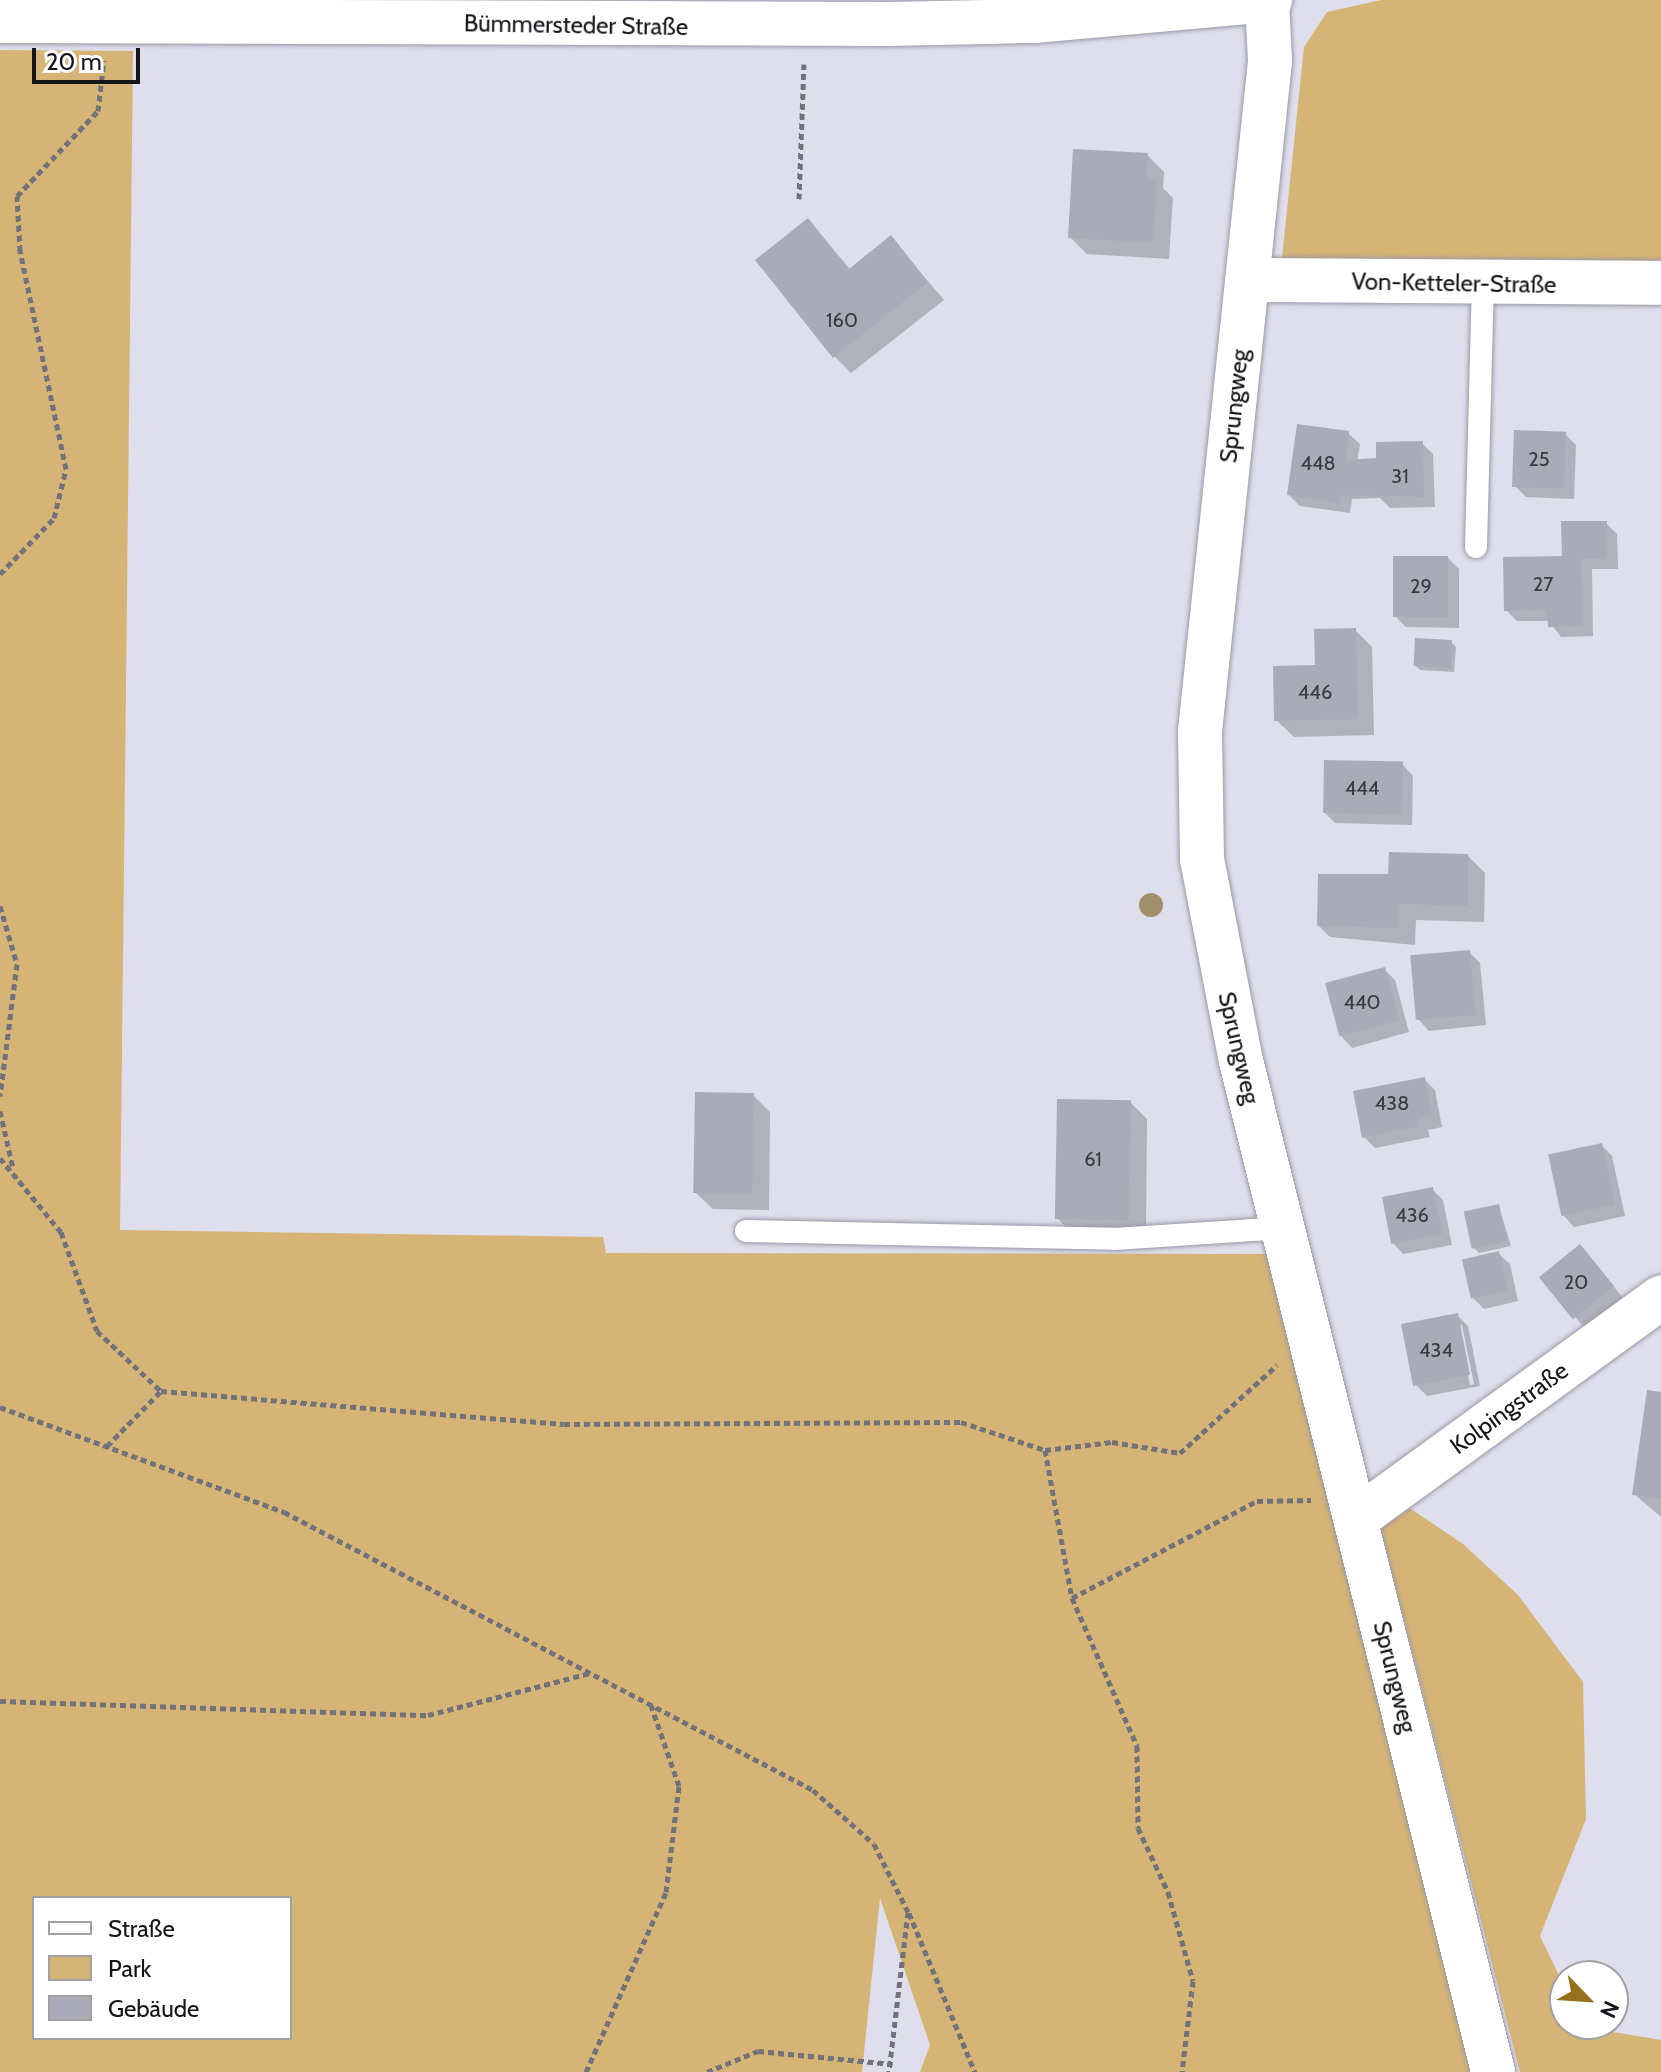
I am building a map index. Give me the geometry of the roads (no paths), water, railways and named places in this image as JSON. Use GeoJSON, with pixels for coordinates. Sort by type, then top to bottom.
{"type":"FeatureCollection","features":[{"type":"Feature","properties":{"kind":"street","name":"Bümmersteder Straße"},"geometry":{"type":"LineString","coordinates":[[0,21],[699,26],[1036,21],[1268,0]]}},
{"type":"Feature","properties":{"kind":"street","name":"Sprungweg"},"geometry":{"type":"LineString","coordinates":[[1268,0],[1270,61],[1200,731],[1202,859],[1241,1061],[1282,1228],[1317,1352],[1493,2072]]}},
{"type":"Feature","properties":{"kind":"street","name":"Von-Ketteler-Straße"},"geometry":{"type":"LineString","coordinates":[[1248,280],[1483,285],[1661,283]]}},
{"type":"Feature","properties":{"kind":"street","name":"Kolpingstraße"},"geometry":{"type":"LineString","coordinates":[[1352,1504],[1661,1297]]}},
{"type":"Feature","properties":{"kind":"lane"},"geometry":{"type":"LineString","coordinates":[[1476,547],[1483,285]]}},
{"type":"Feature","properties":{"kind":"lane"},"geometry":{"type":"LineString","coordinates":[[746,1231],[1114,1239],[1282,1228]]}}]}
